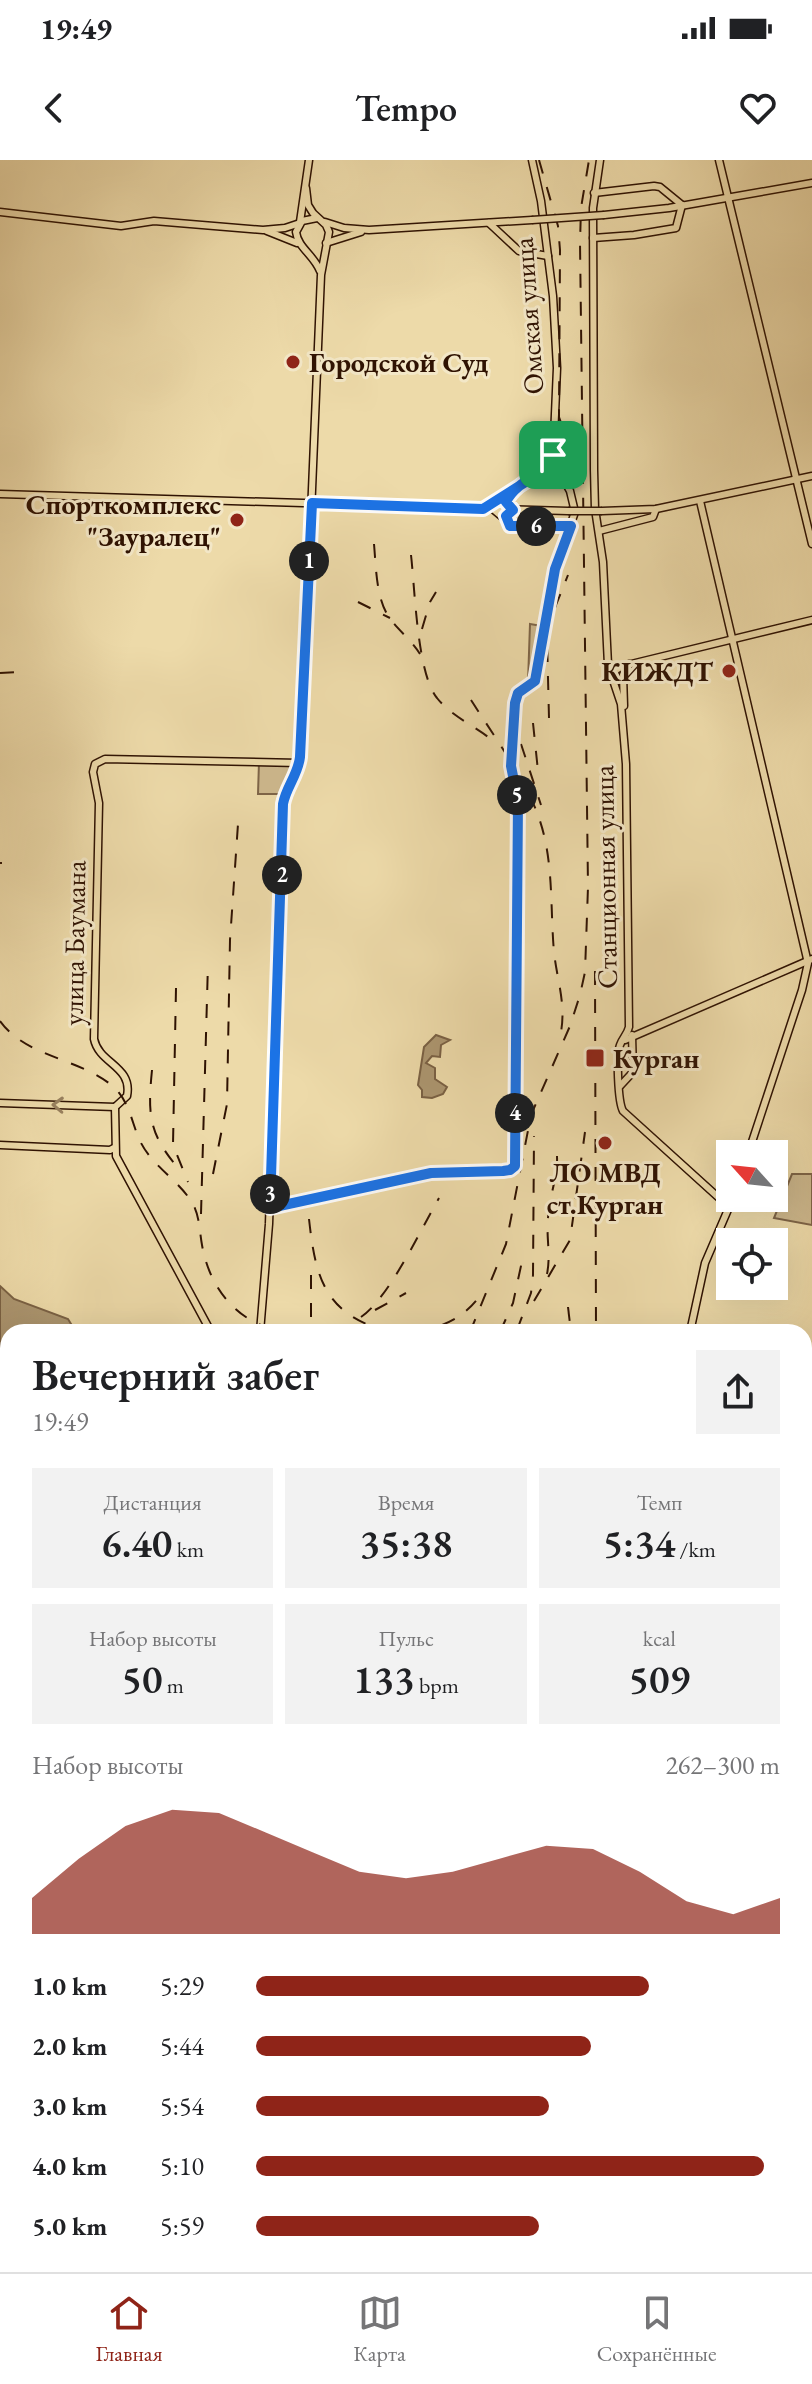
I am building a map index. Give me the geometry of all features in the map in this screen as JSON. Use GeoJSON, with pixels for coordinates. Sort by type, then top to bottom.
{"type":"FeatureCollection","features":[{"type":"Feature","properties":{"kind":"main road"},"geometry":{"type":"LineString","coordinates":[[309,160],[296,232],[300,245],[315,259],[321,275]]}},
{"type":"Feature","properties":{"kind":"main road","name":"Омская улица"},"geometry":{"type":"LineString","coordinates":[[532,160],[548,256],[556,340],[553,459]]}},
{"type":"Feature","properties":{"kind":"main road","name":"Станционная улица"},"geometry":{"type":"LineString","coordinates":[[600,160],[593,208],[599,531],[604,564],[608,658],[623,727]]}},
{"type":"Feature","properties":{"kind":"main road"},"geometry":{"type":"LineString","coordinates":[[719,160],[812,544]]}},
{"type":"Feature","properties":{"kind":"main road"},"geometry":{"type":"LineString","coordinates":[[0,212],[121,226],[154,221],[263,230],[285,228],[306,218],[366,230],[669,208],[812,181]]}},
{"type":"Feature","properties":{"kind":"main road"},"geometry":{"type":"LineString","coordinates":[[594,193],[654,186],[682,205]]}},
{"type":"Feature","properties":{"kind":"main road"},"geometry":{"type":"LineString","coordinates":[[261,1324],[270,1208],[283,804],[299,763],[321,275],[329,232],[308,205],[306,188]]}},
{"type":"Feature","properties":{"kind":"main road"},"geometry":{"type":"LineString","coordinates":[[659,209],[665,199],[662,189]]}},
{"type":"Feature","properties":{"kind":"main road"},"geometry":{"type":"LineString","coordinates":[[593,238],[676,228],[682,205]]}},
{"type":"Feature","properties":{"kind":"main road"},"geometry":{"type":"LineString","coordinates":[[669,208],[679,217]]}},
{"type":"Feature","properties":{"kind":"main road"},"geometry":{"type":"LineString","coordinates":[[497,222],[497,231]]}},
{"type":"Feature","properties":{"kind":"main road"},"geometry":{"type":"LineString","coordinates":[[489,223],[519,251],[548,256]]}},
{"type":"Feature","properties":{"kind":"main road"},"geometry":{"type":"LineString","coordinates":[[263,230],[313,250],[366,230]]}},
{"type":"Feature","properties":{"kind":"main road"},"geometry":{"type":"LineString","coordinates":[[270,1208],[439,1172],[503,1171],[513,1168],[518,801],[511,766],[515,703],[518,693],[535,681],[555,569],[575,516],[574,501],[553,459],[514,491],[483,509]]}},
{"type":"Feature","properties":{"kind":"main road"},"geometry":{"type":"LineString","coordinates":[[538,473],[562,477]]}},
{"type":"Feature","properties":{"kind":"main road"},"geometry":{"type":"LineString","coordinates":[[0,494],[599,513],[656,509],[812,476]]}},
{"type":"Feature","properties":{"kind":"main road"},"geometry":{"type":"LineString","coordinates":[[513,510],[506,502],[514,491]]}},
{"type":"Feature","properties":{"kind":"main road"},"geometry":{"type":"LineString","coordinates":[[700,501],[810,960],[753,1140]]}},
{"type":"Feature","properties":{"kind":"main road"},"geometry":{"type":"LineString","coordinates":[[599,531],[646,519],[655,515],[656,509]]}},
{"type":"Feature","properties":{"kind":"main road"},"geometry":{"type":"LineString","coordinates":[[494,510],[513,526],[571,526]]}},
{"type":"Feature","properties":{"kind":"main road"},"geometry":{"type":"LineString","coordinates":[[507,522],[506,516],[513,510]]}},
{"type":"Feature","properties":{"kind":"main road"},"geometry":{"type":"LineString","coordinates":[[618,668],[812,620]]}},
{"type":"Feature","properties":{"kind":"main road"},"geometry":{"type":"LineString","coordinates":[[608,658],[623,675]]}},
{"type":"Feature","properties":{"kind":"main road","name":"Станционная улица"},"geometry":{"type":"LineString","coordinates":[[629,664],[623,675],[623,727],[629,1027],[634,1047],[633,1069]]}},
{"type":"Feature","properties":{"kind":"main road"},"geometry":{"type":"LineString","coordinates":[[618,668],[614,682],[620,687],[623,685]]}},
{"type":"Feature","properties":{"kind":"main road","name":"улица Баумана"},"geometry":{"type":"LineString","coordinates":[[115,1152],[115,1107],[127,1096],[127,1080],[122,1071],[100,1052],[94,1039],[99,803],[93,772],[96,761],[299,763]]}},
{"type":"Feature","properties":{"kind":"main road"},"geometry":{"type":"LineString","coordinates":[[621,1044],[641,1032],[810,960]]}},
{"type":"Feature","properties":{"kind":"main road"},"geometry":{"type":"LineString","coordinates":[[629,1027],[632,1031],[641,1032]]}},
{"type":"Feature","properties":{"kind":"main road","name":"Станционная улица"},"geometry":{"type":"LineString","coordinates":[[621,1044],[629,1027]]}},
{"type":"Feature","properties":{"kind":"main road"},"geometry":{"type":"LineString","coordinates":[[621,1044],[631,1043],[634,1047],[641,1032]]}},
{"type":"Feature","properties":{"kind":"main road"},"geometry":{"type":"LineString","coordinates":[[621,1044],[619,1102],[623,1111],[716,1195]]}},
{"type":"Feature","properties":{"kind":"main road"},"geometry":{"type":"LineString","coordinates":[[620,1071],[623,1075],[633,1069]]}},
{"type":"Feature","properties":{"kind":"main road"},"geometry":{"type":"LineString","coordinates":[[619,1090],[633,1069]]}},
{"type":"Feature","properties":{"kind":"main road"},"geometry":{"type":"LineString","coordinates":[[0,1103],[115,1107]]}},
{"type":"Feature","properties":{"kind":"main road"},"geometry":{"type":"LineString","coordinates":[[0,1145],[115,1152],[207,1324]]}},
{"type":"Feature","properties":{"kind":"main road"},"geometry":{"type":"LineString","coordinates":[[692,1324],[704,1266],[727,1212]]}},
{"type":"Feature","properties":{"kind":"shaded area"},"geometry":{"type":"Polygon","coordinates":[[[530,624],[542,626],[531,681],[528,682],[530,624]]]}},
{"type":"Feature","properties":{"kind":"shaded area"},"geometry":{"type":"Polygon","coordinates":[[[259,762],[295,765],[294,775],[283,794],[258,794],[259,762]]]}},
{"type":"Feature","properties":{"kind":"shaded area"},"geometry":{"type":"Polygon","coordinates":[[[436,1035],[450,1040],[441,1045],[440,1057],[432,1056],[426,1063],[435,1068],[435,1079],[447,1087],[443,1094],[432,1098],[422,1097],[418,1085],[424,1047],[436,1035]]]}},
{"type":"Feature","properties":{"kind":"shaded area"},"geometry":{"type":"Polygon","coordinates":[[[792,1174],[812,1174],[812,1225],[774,1218],[776,1212],[788,1212],[788,1184],[792,1174]]]}},
{"type":"Feature","properties":{"kind":"shaded area"},"geometry":{"type":"Polygon","coordinates":[[[0,1286],[14,1299],[68,1319],[71,1324],[0,1324],[0,1286]]]}},
{"type":"Feature","properties":{"kind":"railway"},"geometry":{"type":"LineString","coordinates":[[539,160],[558,226],[560,250],[559,417],[578,473]]}},
{"type":"Feature","properties":{"kind":"railway"},"geometry":{"type":"LineString","coordinates":[[473,1324],[506,1244],[531,1115],[570,1026],[585,972],[588,887],[580,243],[581,208],[589,160]]}},
{"type":"Feature","properties":{"kind":"railway"},"geometry":{"type":"LineString","coordinates":[[374,544],[383,606],[420,654]]}},
{"type":"Feature","properties":{"kind":"railway"},"geometry":{"type":"LineString","coordinates":[[411,555],[421,651],[430,686],[449,710],[492,740]]}},
{"type":"Feature","properties":{"kind":"railway"},"geometry":{"type":"LineString","coordinates":[[549,718],[547,638],[568,575]]}},
{"type":"Feature","properties":{"kind":"railway"},"geometry":{"type":"LineString","coordinates":[[422,629],[436,592]]}},
{"type":"Feature","properties":{"kind":"railway"},"geometry":{"type":"LineString","coordinates":[[358,602],[390,618]]}},
{"type":"Feature","properties":{"kind":"railway"},"geometry":{"type":"LineString","coordinates":[[0,673],[19,672]]}},
{"type":"Feature","properties":{"kind":"railway"},"geometry":{"type":"LineString","coordinates":[[471,700],[526,789],[544,834],[554,952],[562,1001],[561,1032]]}},
{"type":"Feature","properties":{"kind":"railway"},"geometry":{"type":"LineString","coordinates":[[533,723],[538,771]]}},
{"type":"Feature","properties":{"kind":"railway"},"geometry":{"type":"LineString","coordinates":[[521,744],[541,805]]}},
{"type":"Feature","properties":{"kind":"railway"},"geometry":{"type":"LineString","coordinates":[[213,1174],[227,1104],[230,940],[238,824]]}},
{"type":"Feature","properties":{"kind":"railway"},"geometry":{"type":"LineString","coordinates":[[201,1214],[208,963]]}},
{"type":"Feature","properties":{"kind":"railway"},"geometry":{"type":"LineString","coordinates":[[595,971],[596,1324]]}},
{"type":"Feature","properties":{"kind":"railway"},"geometry":{"type":"LineString","coordinates":[[176,988],[173,1145],[188,1182]]}},
{"type":"Feature","properties":{"kind":"railway"},"geometry":{"type":"LineString","coordinates":[[0,1021],[24,1042],[97,1075],[117,1090],[146,1151],[193,1203],[206,1262],[220,1292],[243,1315],[260,1324]]}},
{"type":"Feature","properties":{"kind":"railway"},"geometry":{"type":"LineString","coordinates":[[152,1070],[152,1120],[159,1141],[174,1163]]}},
{"type":"Feature","properties":{"kind":"railway"},"geometry":{"type":"LineString","coordinates":[[534,1301],[570,1240],[585,1132]]}},
{"type":"Feature","properties":{"kind":"railway"},"geometry":{"type":"LineString","coordinates":[[519,1324],[531,1293],[533,1275],[534,1136]]}},
{"type":"Feature","properties":{"kind":"railway"},"geometry":{"type":"LineString","coordinates":[[547,1274],[548,1218],[557,1156]]}},
{"type":"Feature","properties":{"kind":"railway"},"geometry":{"type":"LineString","coordinates":[[361,1317],[372,1308],[393,1279],[439,1198]]}},
{"type":"Feature","properties":{"kind":"railway"},"geometry":{"type":"LineString","coordinates":[[309,1219],[314,1256],[325,1287],[345,1312],[368,1324]]}},
{"type":"Feature","properties":{"kind":"railway"},"geometry":{"type":"LineString","coordinates":[[504,1324],[513,1303],[524,1252]]}},
{"type":"Feature","properties":{"kind":"railway"},"geometry":{"type":"LineString","coordinates":[[311,1264],[311,1317]]}},
{"type":"Feature","properties":{"kind":"railway"},"geometry":{"type":"LineString","coordinates":[[375,1310],[406,1293]]}},
{"type":"Feature","properties":{"kind":"railway"},"geometry":{"type":"LineString","coordinates":[[442,1324],[465,1312],[479,1297]]}},
{"type":"Feature","properties":{"kind":"railway"},"geometry":{"type":"LineString","coordinates":[[568,1307],[570,1324]]}},
{"type":"Feature","properties":{"kind":"place","name":"Городской Суд"},"geometry":{"type":"Point","coordinates":[293,362]}},
{"type":"Feature","properties":{"kind":"place","name":"Спорткомплекс \"Зауралец\""},"geometry":{"type":"Point","coordinates":[237,520]}},
{"type":"Feature","properties":{"kind":"place","name":"КИЖДТ"},"geometry":{"type":"Point","coordinates":[729,671]}},
{"type":"Feature","properties":{"kind":"place","name":"Курган"},"geometry":{"type":"Point","coordinates":[595,1058]}},
{"type":"Feature","properties":{"kind":"place","name":"ЛО МВД ст.Курган"},"geometry":{"type":"Point","coordinates":[605,1143]}},
{"type":"Feature","properties":{"kind":"route"},"geometry":{"type":"LineString","coordinates":[[553,455],[538,473],[535,476],[514,491],[483,509],[312,503],[300,757],[296,776],[283,804],[270,1208],[431,1173],[503,1171],[515,1166],[518,801],[511,766],[515,703],[518,693],[535,681],[555,569],[571,526],[510,526],[506,516],[513,510],[506,502],[514,491],[546,470],[553,463],[553,455]]}}]}
